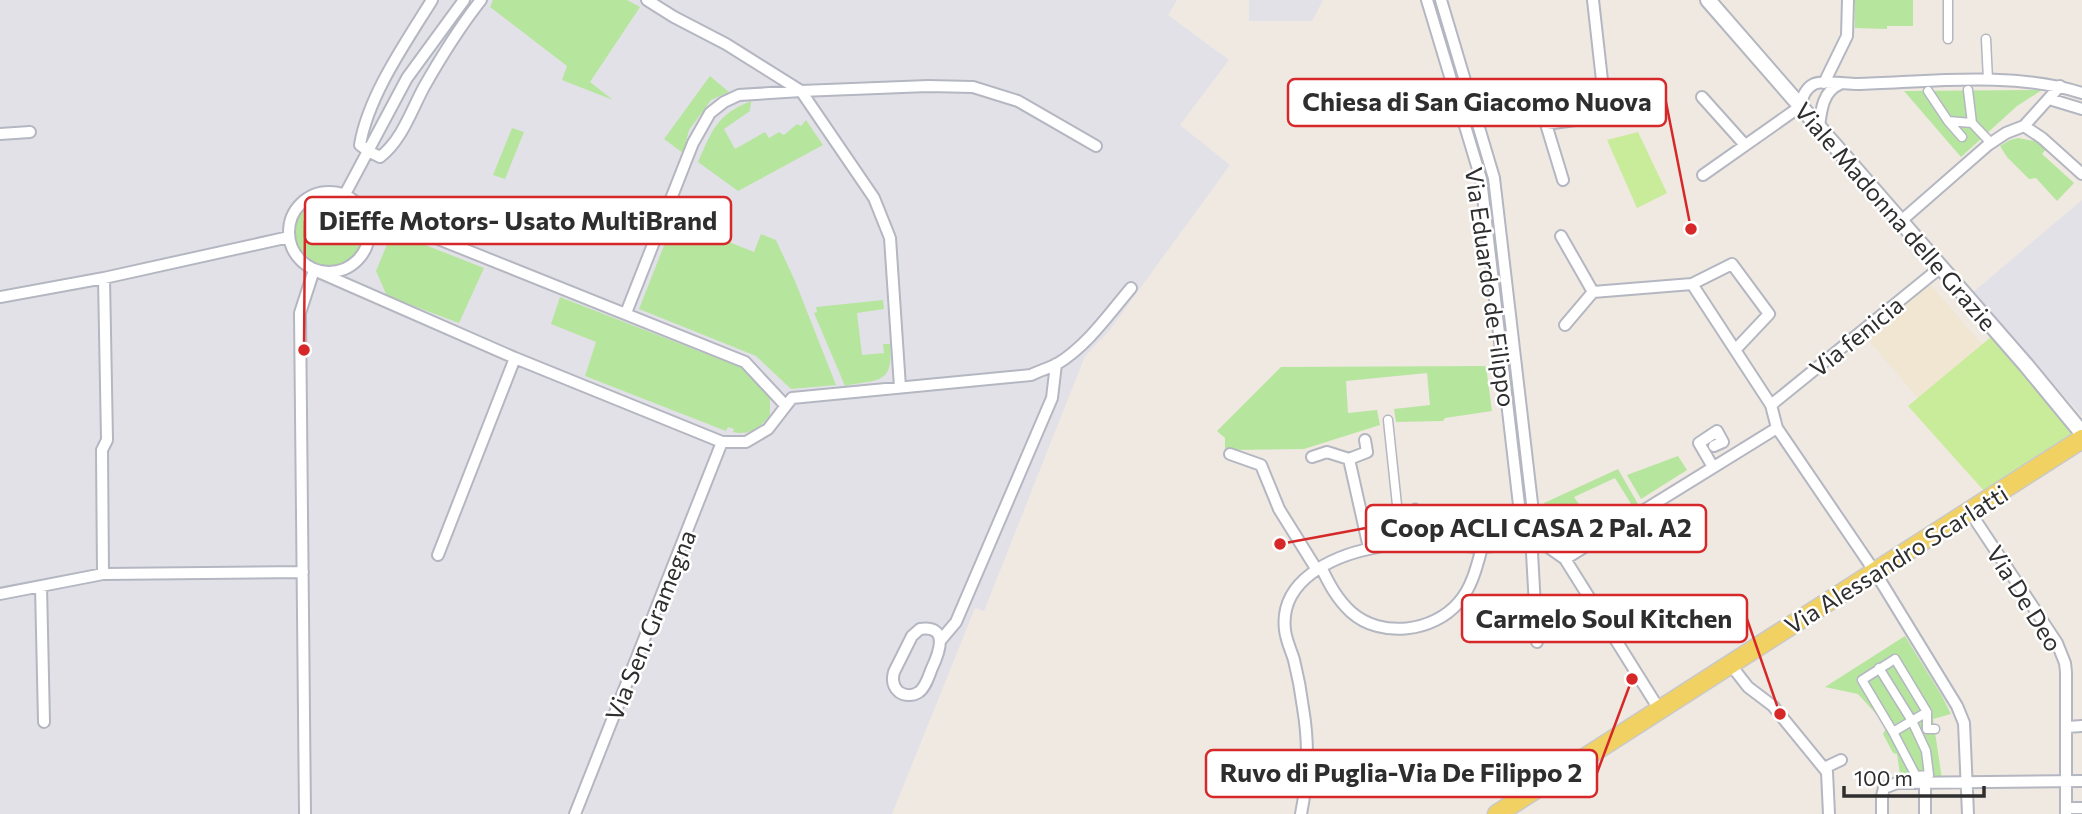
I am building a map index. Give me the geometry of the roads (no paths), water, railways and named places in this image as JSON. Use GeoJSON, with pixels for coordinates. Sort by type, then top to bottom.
{"type":"FeatureCollection","features":[{"type":"Feature","properties":{"kind":"main road","name":"Via Alessandro Scarlatti"},"geometry":{"type":"LineString","coordinates":[[1497,814],[2082,439]]}},
{"type":"Feature","properties":{"kind":"street"},"geometry":{"type":"LineString","coordinates":[[432,0],[390,69],[363,128],[360,145],[380,156],[389,150],[457,30],[481,0]]}},
{"type":"Feature","properties":{"kind":"street"},"geometry":{"type":"LineString","coordinates":[[344,195],[407,78],[464,0]]}},
{"type":"Feature","properties":{"kind":"street"},"geometry":{"type":"LineString","coordinates":[[647,0],[726,44],[801,91],[874,198],[890,238],[900,387]]}},
{"type":"Feature","properties":{"kind":"street","name":"Via Eduardo de Filippo"},"geometry":{"type":"LineString","coordinates":[[1427,0],[1481,179],[1521,522],[1533,529]]}},
{"type":"Feature","properties":{"kind":"street","name":"Via Eduardo de Filippo"},"geometry":{"type":"LineString","coordinates":[[1441,0],[1494,178],[1530,477],[1537,642]]}},
{"type":"Feature","properties":{"kind":"street"},"geometry":{"type":"LineString","coordinates":[[1563,180],[1546,124],[1606,116],[1593,0]]}},
{"type":"Feature","properties":{"kind":"street"},"geometry":{"type":"LineString","coordinates":[[1696,0],[1709,2]]}},
{"type":"Feature","properties":{"kind":"street"},"geometry":{"type":"LineString","coordinates":[[1825,83],[1847,36],[1848,0]]}},
{"type":"Feature","properties":{"kind":"street"},"geometry":{"type":"LineString","coordinates":[[1948,0],[1948,38]]}},
{"type":"Feature","properties":{"kind":"street","name":"Viale Madonna delle Grazie"},"geometry":{"type":"LineString","coordinates":[[1709,2],[2026,365],[2082,433]]}},
{"type":"Feature","properties":{"kind":"street"},"geometry":{"type":"LineString","coordinates":[[1986,38],[1988,80]]}},
{"type":"Feature","properties":{"kind":"street"},"geometry":{"type":"LineString","coordinates":[[1785,88],[1817,83],[1988,80],[2039,83],[2082,93]]}},
{"type":"Feature","properties":{"kind":"street"},"geometry":{"type":"LineString","coordinates":[[1703,175],[1802,107],[1815,108],[1831,89],[1840,84]]}},
{"type":"Feature","properties":{"kind":"street"},"geometry":{"type":"LineString","coordinates":[[1802,107],[1801,100],[1812,85]]}},
{"type":"Feature","properties":{"kind":"street"},"geometry":{"type":"LineString","coordinates":[[626,313],[693,143],[710,113],[723,102],[739,95],[928,86],[974,88],[1018,101],[1096,146]]}},
{"type":"Feature","properties":{"kind":"street"},"geometry":{"type":"LineString","coordinates":[[1901,221],[1991,143],[2006,132],[2024,126],[2060,86]]}},
{"type":"Feature","properties":{"kind":"street"},"geometry":{"type":"LineString","coordinates":[[1928,90],[1962,137]]}},
{"type":"Feature","properties":{"kind":"street"},"geometry":{"type":"LineString","coordinates":[[1968,90],[1972,123],[1991,143]]}},
{"type":"Feature","properties":{"kind":"street"},"geometry":{"type":"LineString","coordinates":[[1702,97],[1745,145]]}},
{"type":"Feature","properties":{"kind":"street"},"geometry":{"type":"LineString","coordinates":[[2049,99],[2082,109]]}},
{"type":"Feature","properties":{"kind":"street"},"geometry":{"type":"LineString","coordinates":[[1819,127],[1824,100]]}},
{"type":"Feature","properties":{"kind":"street"},"geometry":{"type":"LineString","coordinates":[[1948,121],[1972,123]]}},
{"type":"Feature","properties":{"kind":"street"},"geometry":{"type":"LineString","coordinates":[[2024,126],[2042,138],[2082,174]]}},
{"type":"Feature","properties":{"kind":"street"},"geometry":{"type":"LineString","coordinates":[[0,134],[30,132]]}},
{"type":"Feature","properties":{"kind":"street"},"geometry":{"type":"LineString","coordinates":[[314,270],[334,272],[353,265],[365,249],[369,229],[364,213],[344,195],[324,193],[304,200],[292,217],[289,237],[297,257],[304,264],[314,270],[515,358],[722,442],[746,442],[768,429],[792,398],[1031,375],[1056,364],[1077,349],[1131,288]]}},
{"type":"Feature","properties":{"kind":"street"},"geometry":{"type":"LineString","coordinates":[[369,229],[426,234],[745,362],[785,405]]}},
{"type":"Feature","properties":{"kind":"street"},"geometry":{"type":"LineString","coordinates":[[1561,236],[1593,292]]}},
{"type":"Feature","properties":{"kind":"street"},"geometry":{"type":"LineString","coordinates":[[0,297],[104,278],[289,237]]}},
{"type":"Feature","properties":{"kind":"street"},"geometry":{"type":"LineString","coordinates":[[1565,325],[1593,292],[1692,284],[1732,264],[1769,314],[1736,349]]}},
{"type":"Feature","properties":{"kind":"street","name":"Via fenicia"},"geometry":{"type":"LineString","coordinates":[[1771,405],[1941,267]]}},
{"type":"Feature","properties":{"kind":"street"},"geometry":{"type":"LineString","coordinates":[[305,814],[300,313],[314,270]]}},
{"type":"Feature","properties":{"kind":"street"},"geometry":{"type":"LineString","coordinates":[[103,574],[102,450],[107,440],[104,278]]}},
{"type":"Feature","properties":{"kind":"street"},"geometry":{"type":"LineString","coordinates":[[1692,284],[1771,405],[1777,428],[1875,572],[1957,706],[1964,723],[1968,814]]}},
{"type":"Feature","properties":{"kind":"street"},"geometry":{"type":"LineString","coordinates":[[438,555],[515,358]]}},
{"type":"Feature","properties":{"kind":"street"},"geometry":{"type":"LineString","coordinates":[[940,641],[935,632],[925,629],[915,632],[892,677],[899,692],[909,695],[920,692],[939,652],[940,641],[956,622],[1052,398],[1056,364]]}},
{"type":"Feature","properties":{"kind":"street"},"geometry":{"type":"LineString","coordinates":[[1388,420],[1401,543]]}},
{"type":"Feature","properties":{"kind":"street"},"geometry":{"type":"LineString","coordinates":[[1566,559],[1777,428]]}},
{"type":"Feature","properties":{"kind":"street"},"geometry":{"type":"LineString","coordinates":[[1713,467],[1699,443],[1717,431],[1723,442],[1714,446]]}},
{"type":"Feature","properties":{"kind":"street"},"geometry":{"type":"LineString","coordinates":[[1312,457],[1327,452],[1349,459],[1367,452],[1366,440]]}},
{"type":"Feature","properties":{"kind":"street","name":"Via Sen. Gramegna"},"geometry":{"type":"LineString","coordinates":[[577,812],[722,442]]}},
{"type":"Feature","properties":{"kind":"street"},"geometry":{"type":"LineString","coordinates":[[1230,454],[1261,465],[1279,509],[1329,586],[1352,613],[1369,623],[1396,629],[1411,629],[1432,622],[1458,603],[1472,579],[1482,547]]}},
{"type":"Feature","properties":{"kind":"street"},"geometry":{"type":"LineString","coordinates":[[1349,459],[1369,548]]}},
{"type":"Feature","properties":{"kind":"street"},"geometry":{"type":"LineString","coordinates":[[1378,513],[1386,526],[1399,525],[1412,523],[1415,508]]}},
{"type":"Feature","properties":{"kind":"street","name":"Via De Deo"},"geometry":{"type":"LineString","coordinates":[[1970,512],[2057,643],[2065,663],[2066,811]]}},
{"type":"Feature","properties":{"kind":"street"},"geometry":{"type":"LineString","coordinates":[[1301,814],[1306,787],[1307,742],[1304,708],[1285,632],[1286,605],[1295,586],[1319,569],[1354,551],[1426,540],[1482,547],[1502,545],[1533,529],[1566,559],[1660,709]]}},
{"type":"Feature","properties":{"kind":"street"},"geometry":{"type":"LineString","coordinates":[[0,594],[103,574],[303,572]]}},
{"type":"Feature","properties":{"kind":"street"},"geometry":{"type":"LineString","coordinates":[[41,586],[44,722]]}},
{"type":"Feature","properties":{"kind":"street"},"geometry":{"type":"LineString","coordinates":[[1879,668],[1912,721],[1926,751],[1929,775],[1916,776],[1894,732],[1862,680],[1879,668],[1895,659],[1927,712],[1927,729],[1935,729]]}},
{"type":"Feature","properties":{"kind":"street"},"geometry":{"type":"LineString","coordinates":[[1731,664],[1748,687],[1773,706],[1827,772],[1829,814]]}},
{"type":"Feature","properties":{"kind":"street"},"geometry":{"type":"LineString","coordinates":[[1894,732],[1927,712]]}},
{"type":"Feature","properties":{"kind":"street"},"geometry":{"type":"LineString","coordinates":[[2067,727],[2082,726]]}},
{"type":"Feature","properties":{"kind":"street"},"geometry":{"type":"LineString","coordinates":[[1824,768],[1841,760]]}},
{"type":"Feature","properties":{"kind":"street"},"geometry":{"type":"LineString","coordinates":[[1882,814],[1884,788],[1897,783],[2082,781]]}},
{"type":"Feature","properties":{"kind":"street"},"geometry":{"type":"LineString","coordinates":[[1925,783],[1925,814]]}},
{"type":"Feature","properties":{"kind":"street"},"geometry":{"type":"LineString","coordinates":[[2066,811],[2082,808]]}},
{"type":"Feature","properties":{"kind":"place","name":"Chiesa di San Giacomo Nuova"},"geometry":{"type":"Point","coordinates":[1691,229]}},
{"type":"Feature","properties":{"kind":"place","name":"DiEffe Motors- Usato MultiBrand"},"geometry":{"type":"Point","coordinates":[304,350]}},
{"type":"Feature","properties":{"kind":"place","name":"Coop ACLI CASA 2 Pal. A2"},"geometry":{"type":"Point","coordinates":[1280,544]}},
{"type":"Feature","properties":{"kind":"place","name":"Ruvo di Puglia-Via De Filippo 2"},"geometry":{"type":"Point","coordinates":[1632,679]}},
{"type":"Feature","properties":{"kind":"place","name":"Carmelo Soul Kitchen"},"geometry":{"type":"Point","coordinates":[1780,714]}}]}
